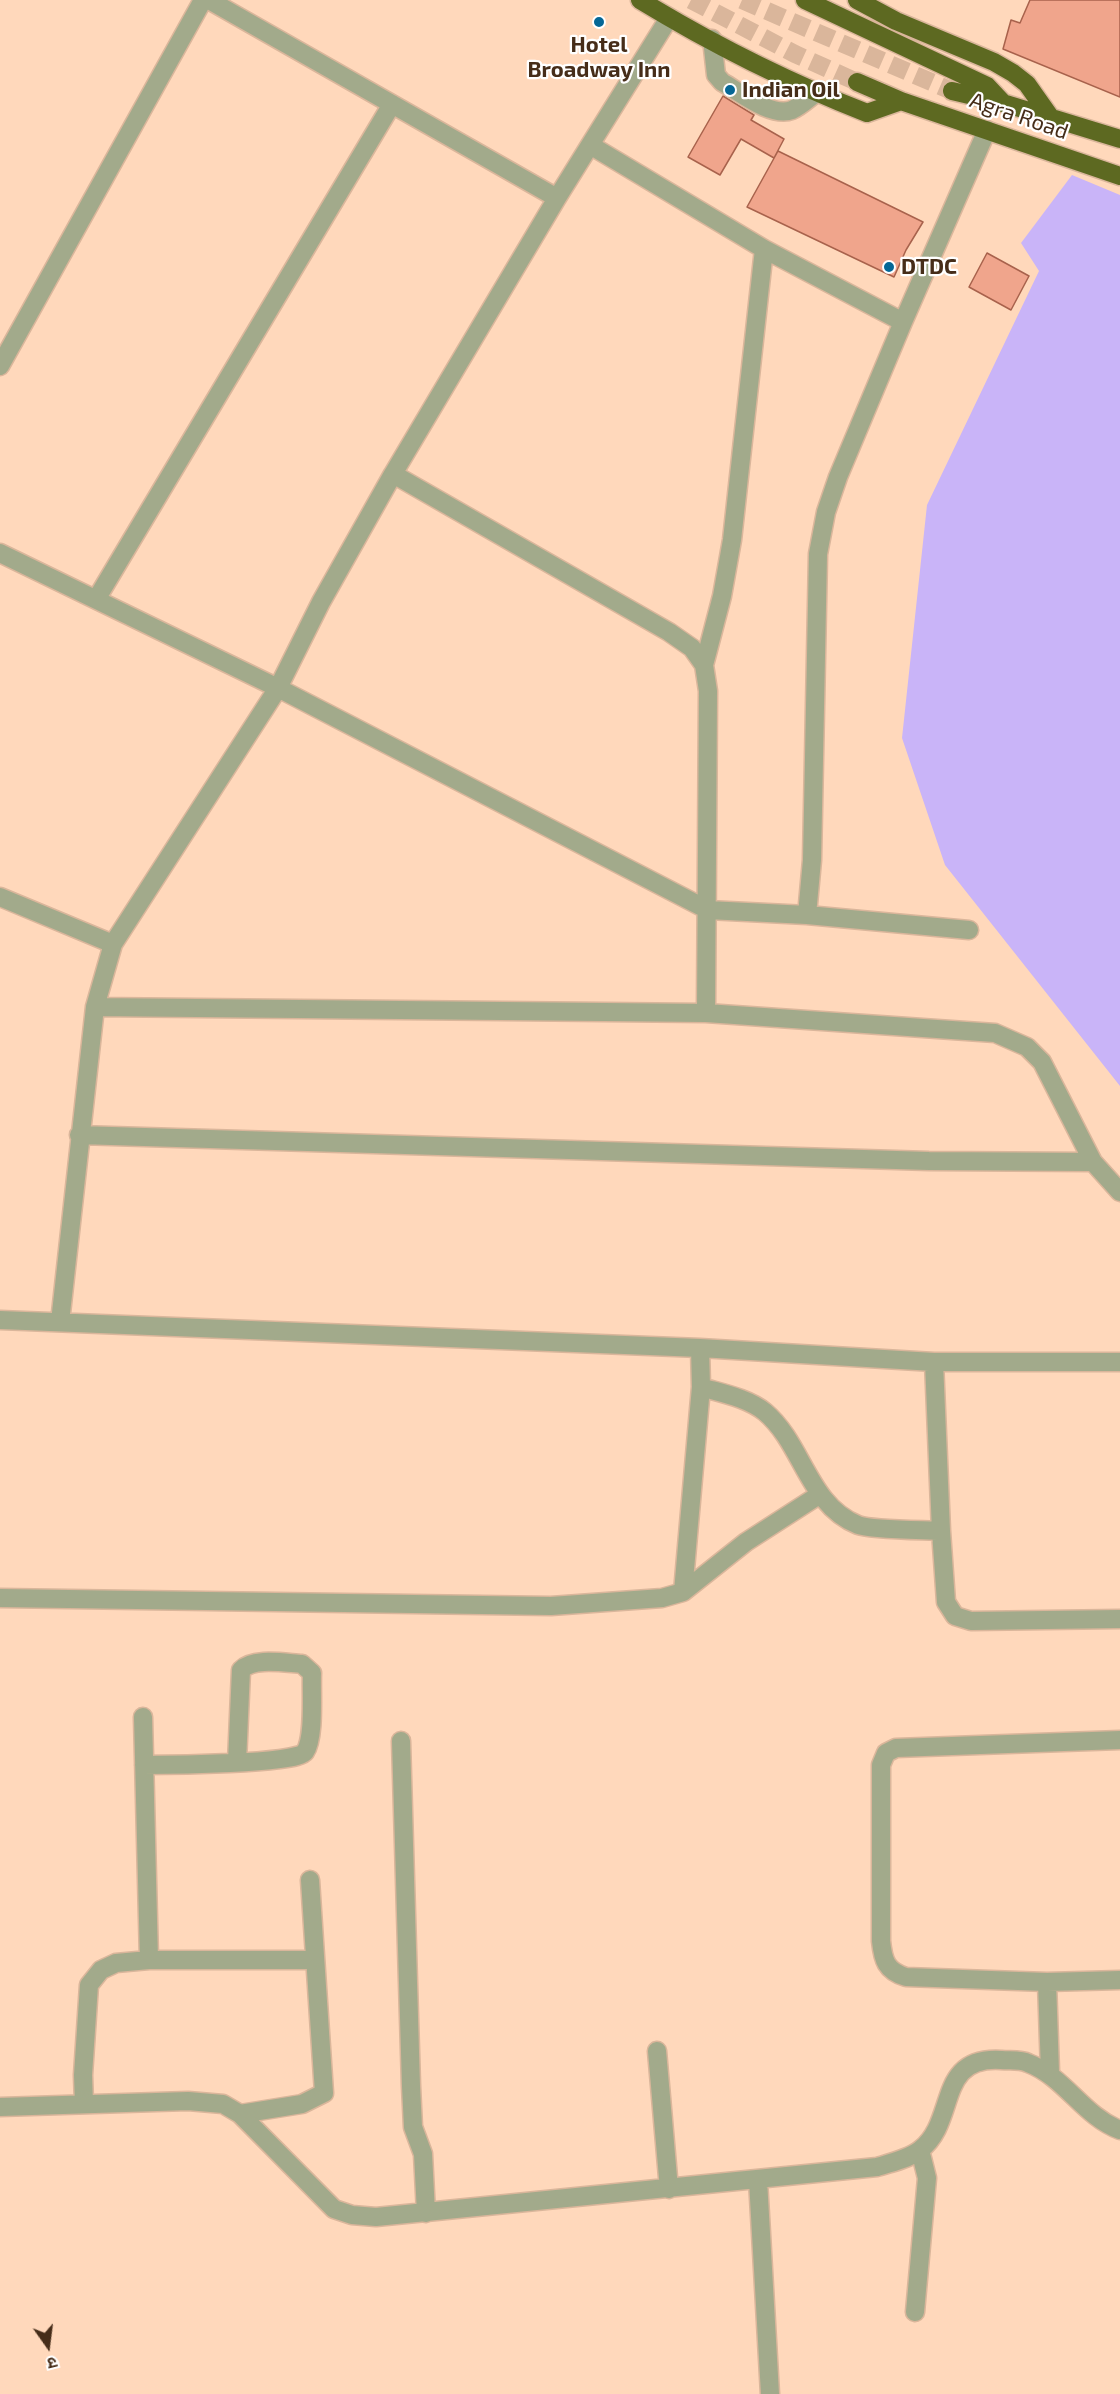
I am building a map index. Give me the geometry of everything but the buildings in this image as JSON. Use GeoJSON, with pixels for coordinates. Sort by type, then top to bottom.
{"type":"FeatureCollection","features":[{"type":"Feature","properties":{"kind":"highway"},"geometry":{"type":"LineString","coordinates":[[640,0],[751,62],[816,93],[867,113],[901,101]]}},
{"type":"Feature","properties":{"kind":"highway"},"geometry":{"type":"LineString","coordinates":[[805,0],[987,86],[1003,103]]}},
{"type":"Feature","properties":{"kind":"highway"},"geometry":{"type":"LineString","coordinates":[[856,0],[896,21],[994,62],[1013,73],[1027,84],[1051,118]]}},
{"type":"Feature","properties":{"kind":"highway","name":"Agra Road"},"geometry":{"type":"LineString","coordinates":[[857,82],[901,101],[1120,176]]}},
{"type":"Feature","properties":{"kind":"highway"},"geometry":{"type":"LineString","coordinates":[[952,92],[1003,103],[1120,139]]}},
{"type":"Feature","properties":{"kind":"street"},"geometry":{"type":"LineString","coordinates":[[0,366],[203,0]]}},
{"type":"Feature","properties":{"kind":"street"},"geometry":{"type":"LineString","coordinates":[[209,0],[557,198]]}},
{"type":"Feature","properties":{"kind":"street"},"geometry":{"type":"LineString","coordinates":[[60,1322],[94,1006],[113,944],[278,688],[321,602],[393,474],[557,198],[669,18]]}},
{"type":"Feature","properties":{"kind":"street"},"geometry":{"type":"LineString","coordinates":[[711,39],[716,75],[722,81],[774,111],[784,112],[795,109],[816,93]]}},
{"type":"Feature","properties":{"kind":"street"},"geometry":{"type":"LineString","coordinates":[[97,598],[392,104]]}},
{"type":"Feature","properties":{"kind":"street"},"geometry":{"type":"LineString","coordinates":[[807,915],[812,860],[818,554],[826,512],[838,477],[903,322],[987,130]]}},
{"type":"Feature","properties":{"kind":"street"},"geometry":{"type":"LineString","coordinates":[[590,145],[764,249],[903,322]]}},
{"type":"Feature","properties":{"kind":"street"},"geometry":{"type":"LineString","coordinates":[[706,1013],[710,726],[704,665],[722,596],[732,540],[764,249]]}},
{"type":"Feature","properties":{"kind":"street"},"geometry":{"type":"LineString","coordinates":[[393,474],[669,632],[692,648],[704,665]]}},
{"type":"Feature","properties":{"kind":"street"},"geometry":{"type":"LineString","coordinates":[[0,553],[97,598],[278,688],[708,910],[807,915],[969,930]]}},
{"type":"Feature","properties":{"kind":"street"},"geometry":{"type":"LineString","coordinates":[[0,897],[113,944]]}},
{"type":"Feature","properties":{"kind":"street"},"geometry":{"type":"LineString","coordinates":[[94,1006],[706,1013],[995,1033],[1027,1047],[1042,1062],[1094,1162],[1120,1192]]}},
{"type":"Feature","properties":{"kind":"street"},"geometry":{"type":"LineString","coordinates":[[79,1136],[917,1160],[1094,1162]]}},
{"type":"Feature","properties":{"kind":"street"},"geometry":{"type":"LineString","coordinates":[[0,1320],[700,1348],[934,1362],[1120,1362]]}},
{"type":"Feature","properties":{"kind":"street"},"geometry":{"type":"LineString","coordinates":[[683,1592],[700,1388],[700,1348]]}},
{"type":"Feature","properties":{"kind":"street"},"geometry":{"type":"LineString","coordinates":[[934,1362],[946,1602],[955,1616],[971,1621],[1120,1619]]}},
{"type":"Feature","properties":{"kind":"street"},"geometry":{"type":"LineString","coordinates":[[700,1388],[739,1399],[764,1411],[785,1435],[819,1495],[829,1506],[858,1525],[941,1531]]}},
{"type":"Feature","properties":{"kind":"street"},"geometry":{"type":"LineString","coordinates":[[0,1598],[551,1606],[662,1598],[683,1592],[746,1542],[819,1495]]}},
{"type":"Feature","properties":{"kind":"street"},"geometry":{"type":"LineString","coordinates":[[144,1766],[289,1760],[305,1752],[309,1736],[312,1673],[308,1668],[302,1664],[254,1663],[245,1665],[241,1670],[237,1762]]}},
{"type":"Feature","properties":{"kind":"street"},"geometry":{"type":"LineString","coordinates":[[143,1717],[149,1960]]}},
{"type":"Feature","properties":{"kind":"street"},"geometry":{"type":"LineString","coordinates":[[1120,1740],[896,1748],[886,1753],[881,1765],[881,1941],[883,1960],[893,1973],[906,1977],[1047,1982],[1120,1980]]}},
{"type":"Feature","properties":{"kind":"street"},"geometry":{"type":"LineString","coordinates":[[401,1741],[413,2127],[423,2154],[426,2213]]}},
{"type":"Feature","properties":{"kind":"street"},"geometry":{"type":"LineString","coordinates":[[240,2114],[302,2104],[324,2093],[310,1880]]}},
{"type":"Feature","properties":{"kind":"street"},"geometry":{"type":"LineString","coordinates":[[84,2104],[83,2075],[89,1986],[101,1970],[116,1963],[149,1960],[314,1960]]}},
{"type":"Feature","properties":{"kind":"street"},"geometry":{"type":"LineString","coordinates":[[1047,1982],[1050,2072]]}},
{"type":"Feature","properties":{"kind":"street"},"geometry":{"type":"LineString","coordinates":[[657,2051],[669,2188]]}},
{"type":"Feature","properties":{"kind":"street"},"geometry":{"type":"LineString","coordinates":[[0,2107],[188,2102],[222,2104],[240,2114],[334,2209],[352,2215],[376,2217],[877,2167],[920,2150],[937,2130],[951,2086],[964,2068],[988,2059],[1025,2061],[1050,2072],[1099,2118],[1120,2130]]}},
{"type":"Feature","properties":{"kind":"street"},"geometry":{"type":"LineString","coordinates":[[915,2312],[927,2178],[920,2150]]}},
{"type":"Feature","properties":{"kind":"street"},"geometry":{"type":"LineString","coordinates":[[759,2180],[770,2394]]}},
{"type":"Feature","properties":{"kind":"shaded area"},"geometry":{"type":"Polygon","coordinates":[[[1072,175],[1120,195],[1120,1086],[945,865],[902,738],[927,505],[1039,271],[1021,243],[1072,175]]]}},
{"type":"Feature","properties":{"kind":"tunnel"},"geometry":{"type":"LineString","coordinates":[[691,0],[795,54],[857,82]]}},
{"type":"Feature","properties":{"kind":"tunnel"},"geometry":{"type":"LineString","coordinates":[[742,0],[952,91]]}},
{"type":"Feature","properties":{"kind":"place","name":"Hotel Broadway Inn"},"geometry":{"type":"Point","coordinates":[599,22]}},
{"type":"Feature","properties":{"kind":"place","name":"Indian Oil"},"geometry":{"type":"Point","coordinates":[730,90]}},
{"type":"Feature","properties":{"kind":"place","name":"DTDC"},"geometry":{"type":"Point","coordinates":[889,267]}}]}
